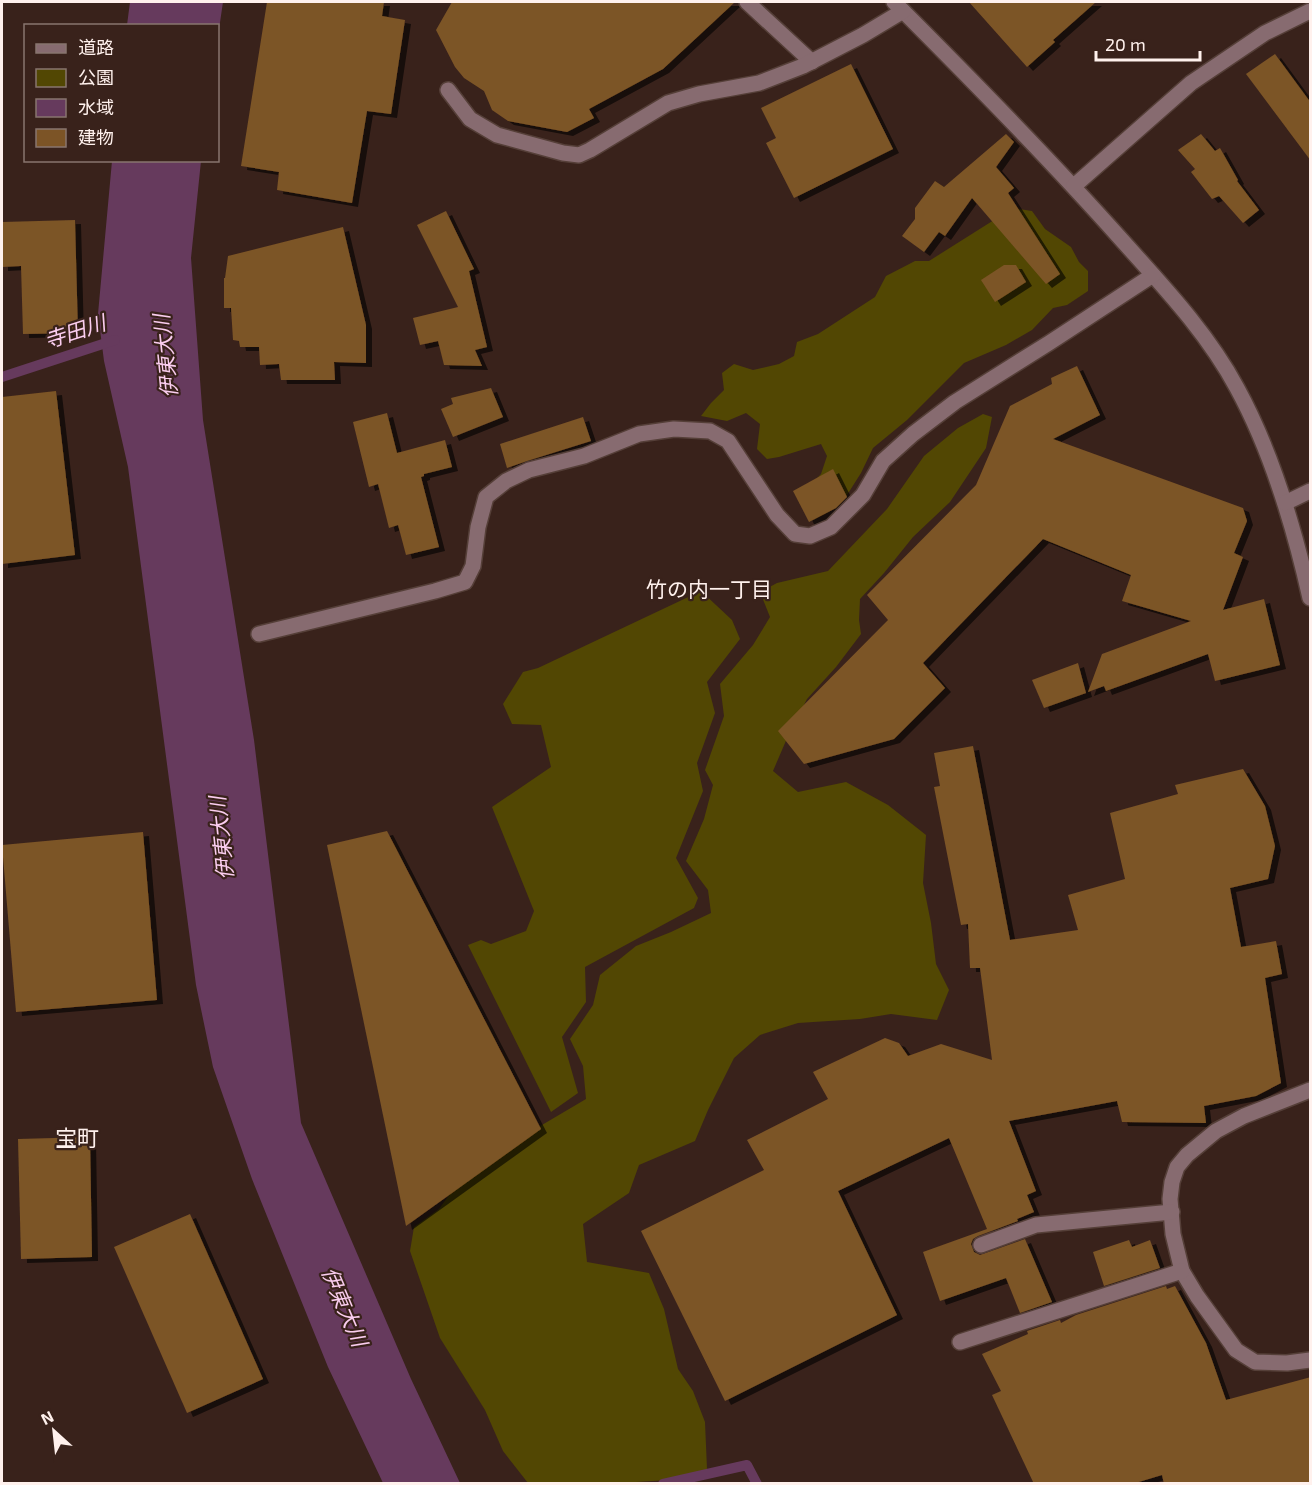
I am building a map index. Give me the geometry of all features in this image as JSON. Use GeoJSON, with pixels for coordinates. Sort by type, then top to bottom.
{"type":"FeatureCollection","features":[{"type":"Feature","properties":{"kind":"street"},"geometry":{"type":"LineString","coordinates":[[747,2],[812,62]]}},
{"type":"Feature","properties":{"kind":"street"},"geometry":{"type":"LineString","coordinates":[[448,90],[470,119],[497,135],[562,153],[579,155],[668,103],[699,94],[759,83],[812,62],[863,35],[899,6],[1074,186],[1175,299],[1201,332],[1238,388],[1262,440],[1285,503],[1311,598]]}},
{"type":"Feature","properties":{"kind":"street"},"geometry":{"type":"LineString","coordinates":[[1074,186],[1191,83],[1265,33],[1311,11]]}},
{"type":"Feature","properties":{"kind":"street"},"geometry":{"type":"LineString","coordinates":[[259,634],[465,582],[473,566],[478,526],[486,497],[506,481],[529,470],[584,456],[639,434],[674,429],[710,430],[728,441],[777,514],[795,534],[810,536],[831,527],[862,495],[883,461],[955,402],[1153,274]]}},
{"type":"Feature","properties":{"kind":"street"},"geometry":{"type":"LineString","coordinates":[[1285,503],[1311,491]]}},
{"type":"Feature","properties":{"kind":"street"},"geometry":{"type":"LineString","coordinates":[[1311,1090],[1244,1116],[1216,1131],[1187,1155],[1177,1167],[1170,1199],[1173,1234],[1182,1271],[1236,1350],[1255,1362],[1287,1363],[1311,1360]]}},
{"type":"Feature","properties":{"kind":"street"},"geometry":{"type":"LineString","coordinates":[[981,1245],[1036,1225],[1172,1212]]}},
{"type":"Feature","properties":{"kind":"street"},"geometry":{"type":"LineString","coordinates":[[960,1341],[1182,1271]]}},
{"type":"Feature","properties":{"kind":"green space"},"geometry":{"type":"Polygon","coordinates":[[[1013,208],[1032,211],[1045,229],[1071,247],[1079,262],[1088,271],[1088,291],[1067,305],[1053,308],[1032,330],[1006,345],[964,363],[907,420],[873,448],[847,495],[835,507],[800,496],[821,474],[827,456],[821,444],[767,459],[757,449],[760,424],[746,413],[727,421],[701,416],[724,390],[722,373],[734,364],[753,370],[779,364],[794,356],[797,342],[818,334],[875,297],[886,276],[915,261],[929,261],[1013,208]]]}},
{"type":"Feature","properties":{"kind":"green space"},"geometry":{"type":"Polygon","coordinates":[[[983,414],[992,417],[986,448],[950,502],[913,537],[860,599],[861,634],[836,667],[807,699],[773,771],[798,792],[846,782],[888,805],[926,835],[923,883],[936,964],[949,990],[937,1020],[891,1014],[860,1019],[798,1023],[760,1035],[734,1058],[695,1141],[639,1165],[629,1193],[583,1224],[587,1262],[649,1273],[664,1309],[678,1369],[693,1391],[705,1422],[707,1469],[685,1479],[634,1484],[528,1483],[503,1451],[485,1410],[440,1338],[410,1251],[414,1227],[439,1209],[469,1168],[586,1099],[583,1066],[570,1039],[593,1005],[600,975],[636,946],[711,913],[708,890],[686,861],[704,819],[713,785],[705,770],[724,716],[720,684],[753,645],[770,617],[760,592],[777,583],[828,571],[887,509],[924,456],[958,428],[983,414]]]}},
{"type":"Feature","properties":{"kind":"green space"},"geometry":{"type":"Polygon","coordinates":[[[701,591],[732,620],[740,639],[707,682],[715,713],[697,763],[703,791],[676,858],[698,898],[694,908],[585,967],[586,1002],[562,1037],[578,1093],[551,1112],[468,945],[481,940],[491,944],[526,931],[534,911],[492,807],[551,767],[541,725],[512,724],[503,704],[523,672],[538,668],[701,591]]]}},
{"type":"Feature","properties":{"kind":"water"},"geometry":{"type":"Polygon","coordinates":[[[130,2],[223,2],[219,29],[219,24],[127,24],[130,2]]]}},
{"type":"Feature","properties":{"kind":"water","name":"伊東大川"},"geometry":{"type":"Polygon","coordinates":[[[112,162],[201,162],[191,258],[203,420],[254,740],[301,1123],[411,1379],[460,1483],[383,1483],[328,1367],[252,1179],[213,1067],[196,985],[128,467],[104,361],[98,314],[112,162]]]}},
{"type":"Feature","properties":{"kind":"building"},"geometry":{"type":"Polygon","coordinates":[[[267,2],[384,2],[382,16],[405,20],[391,114],[367,111],[352,203],[277,190],[279,172],[241,166],[267,2]]]}},
{"type":"Feature","properties":{"kind":"building"},"geometry":{"type":"Polygon","coordinates":[[[452,2],[735,2],[663,69],[589,109],[594,118],[567,132],[508,121],[492,110],[484,91],[464,78],[455,67],[436,30],[452,2]]]}},
{"type":"Feature","properties":{"kind":"building"},"geometry":{"type":"Polygon","coordinates":[[[969,2],[1096,2],[1053,40],[1055,42],[1027,67],[969,2]]]}},
{"type":"Feature","properties":{"kind":"building"},"geometry":{"type":"Polygon","coordinates":[[[1275,54],[1311,103],[1311,161],[1246,74],[1275,54]]]}},
{"type":"Feature","properties":{"kind":"building"},"geometry":{"type":"Polygon","coordinates":[[[851,64],[893,149],[794,198],[766,143],[776,138],[761,108],[851,64]]]}},
{"type":"Feature","properties":{"kind":"building"},"geometry":{"type":"Polygon","coordinates":[[[1006,134],[1014,142],[996,167],[1014,188],[1008,193],[1060,274],[1046,284],[972,198],[945,236],[939,232],[924,252],[902,236],[915,219],[915,208],[935,181],[944,187],[1006,134]]]}},
{"type":"Feature","properties":{"kind":"building"},"geometry":{"type":"Polygon","coordinates":[[[1201,134],[1215,151],[1220,148],[1237,181],[1259,210],[1243,223],[1219,196],[1212,199],[1191,172],[1195,169],[1178,150],[1201,134]]]}},
{"type":"Feature","properties":{"kind":"building"},"geometry":{"type":"Polygon","coordinates":[[[446,211],[474,269],[469,271],[487,347],[475,350],[482,366],[444,365],[438,341],[420,345],[413,318],[458,307],[417,225],[446,211]]]}},
{"type":"Feature","properties":{"kind":"building"},"geometry":{"type":"Polygon","coordinates":[[[75,220],[78,333],[23,334],[21,266],[2,267],[2,222],[75,220]]]}},
{"type":"Feature","properties":{"kind":"building"},"geometry":{"type":"Polygon","coordinates":[[[343,227],[366,325],[366,363],[334,362],[335,380],[281,380],[279,364],[260,365],[259,347],[240,347],[239,341],[233,340],[231,308],[224,308],[224,278],[228,256],[343,227]]]}},
{"type":"Feature","properties":{"kind":"building"},"geometry":{"type":"Polygon","coordinates":[[[1004,265],[1016,265],[1026,282],[995,302],[981,280],[1004,265]]]}},
{"type":"Feature","properties":{"kind":"building"},"geometry":{"type":"Polygon","coordinates":[[[1077,366],[1100,415],[1053,439],[1243,508],[1247,521],[1234,553],[1243,557],[1223,610],[1264,599],[1280,665],[1215,681],[1208,654],[1106,691],[1104,686],[1088,692],[1102,654],[1191,621],[1122,601],[1131,575],[1043,539],[923,663],[945,688],[894,739],[804,764],[778,731],[888,620],[867,595],[976,485],[1010,406],[1052,384],[1051,378],[1077,366]]]}},
{"type":"Feature","properties":{"kind":"building"},"geometry":{"type":"Polygon","coordinates":[[[491,388],[503,417],[453,437],[441,409],[453,404],[451,398],[491,388]]]}},
{"type":"Feature","properties":{"kind":"building"},"geometry":{"type":"Polygon","coordinates":[[[56,391],[75,555],[2,564],[2,397],[56,391]]]}},
{"type":"Feature","properties":{"kind":"building"},"geometry":{"type":"Polygon","coordinates":[[[387,413],[397,453],[445,440],[452,467],[424,474],[421,477],[439,547],[406,555],[398,525],[389,528],[378,484],[369,487],[353,422],[387,413]]]}},
{"type":"Feature","properties":{"kind":"building"},"geometry":{"type":"Polygon","coordinates":[[[583,417],[591,441],[507,468],[500,444],[583,417]]]}},
{"type":"Feature","properties":{"kind":"building"},"geometry":{"type":"Polygon","coordinates":[[[833,469],[847,497],[836,508],[809,522],[793,491],[833,469]]]}},
{"type":"Feature","properties":{"kind":"building"},"geometry":{"type":"Polygon","coordinates":[[[1078,663],[1086,693],[1044,708],[1032,680],[1078,663]]]}},
{"type":"Feature","properties":{"kind":"building"},"geometry":{"type":"Polygon","coordinates":[[[973,746],[1010,940],[1078,930],[1068,895],[1125,879],[1110,813],[1178,794],[1175,785],[1243,769],[1265,806],[1275,846],[1268,879],[1230,888],[1241,947],[1276,941],[1282,974],[1265,978],[1281,1083],[1256,1096],[1204,1106],[1206,1123],[1122,1122],[1117,1101],[1009,1121],[1036,1191],[1027,1195],[1034,1212],[1017,1219],[1018,1221],[978,1236],[971,1244],[974,1252],[980,1255],[1025,1239],[1052,1302],[1020,1313],[1006,1278],[940,1301],[923,1252],[987,1229],[949,1138],[838,1191],[897,1315],[725,1401],[641,1231],[764,1170],[747,1140],[828,1099],[813,1072],[885,1038],[899,1043],[908,1056],[941,1044],[992,1060],[980,968],[970,968],[968,924],[961,925],[934,787],[940,786],[934,753],[973,746]]]}},
{"type":"Feature","properties":{"kind":"building"},"geometry":{"type":"Polygon","coordinates":[[[387,831],[541,1129],[406,1226],[327,845],[387,831]]]}},
{"type":"Feature","properties":{"kind":"building"},"geometry":{"type":"Polygon","coordinates":[[[143,832],[157,1000],[16,1012],[2,845],[143,832]]]}},
{"type":"Feature","properties":{"kind":"building"},"geometry":{"type":"Polygon","coordinates":[[[90,1137],[92,1257],[21,1259],[18,1139],[90,1137]]]}},
{"type":"Feature","properties":{"kind":"building"},"geometry":{"type":"Polygon","coordinates":[[[190,1214],[263,1379],[187,1413],[114,1247],[190,1214]]]}},
{"type":"Feature","properties":{"kind":"building"},"geometry":{"type":"Polygon","coordinates":[[[1129,1240],[1132,1247],[1150,1240],[1160,1268],[1104,1286],[1093,1252],[1129,1240]]]}},
{"type":"Feature","properties":{"kind":"building"},"geometry":{"type":"Polygon","coordinates":[[[1166,1286],[1167,1289],[1175,1286],[1206,1343],[1226,1400],[1311,1377],[1311,1484],[1164,1484],[1162,1475],[1132,1484],[1034,1484],[992,1395],[1001,1391],[982,1354],[1028,1334],[1027,1331],[1060,1320],[1061,1323],[1076,1315],[1166,1286]]]}},
{"type":"Feature","properties":{"kind":"waterway","name":"寺田川"},"geometry":{"type":"LineString","coordinates":[[2,377],[115,340]]}},
{"type":"Feature","properties":{"kind":"waterway"},"geometry":{"type":"LineString","coordinates":[[663,1484],[747,1465],[757,1484]]}},
{"type":"Feature","properties":{"kind":"district","name":"竹の内一丁目"},"geometry":{"type":"Point","coordinates":[709,590]}},
{"type":"Feature","properties":{"kind":"district","name":"宝町"},"geometry":{"type":"Point","coordinates":[77,1138]}}]}
